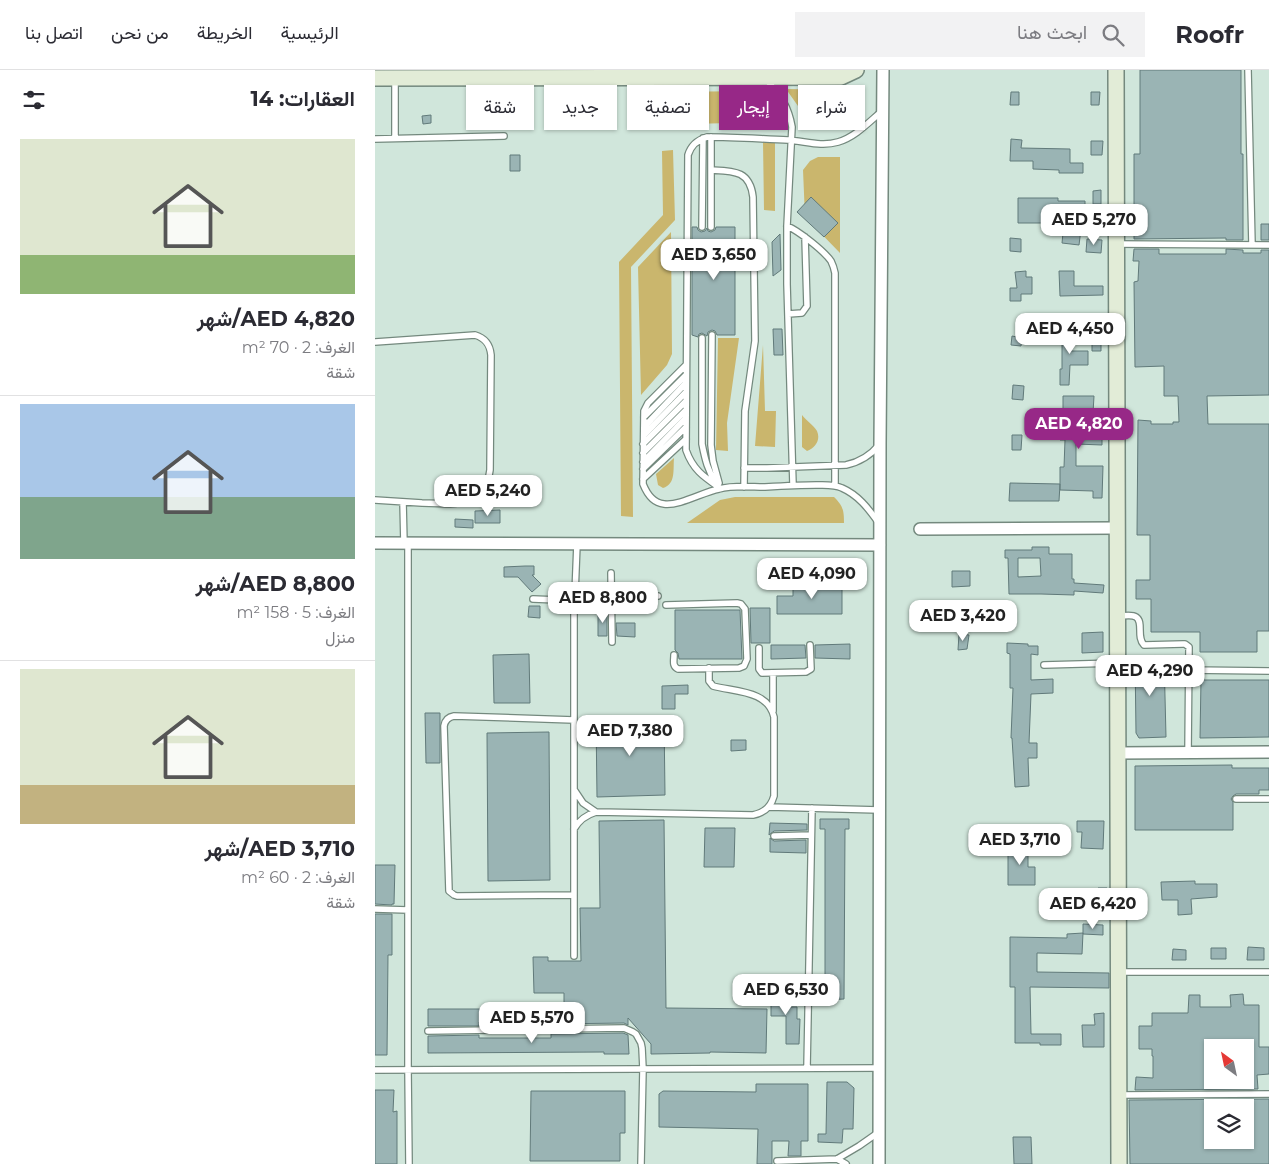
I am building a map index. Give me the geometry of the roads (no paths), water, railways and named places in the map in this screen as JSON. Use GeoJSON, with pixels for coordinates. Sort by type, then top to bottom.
{"type":"FeatureCollection","features":[{"type":"Feature","properties":{"kind":"main road"},"geometry":{"type":"LineString","coordinates":[[375,78],[395,78],[417,74],[680,74],[765,77],[805,74],[841,77],[856,70]]}},
{"type":"Feature","properties":{"kind":"main road"},"geometry":{"type":"LineString","coordinates":[[1116,70],[1119,1164]]}},
{"type":"Feature","properties":{"kind":"street"},"geometry":{"type":"LineString","coordinates":[[879,1164],[880,444],[883,70]]}},
{"type":"Feature","properties":{"kind":"street"},"geometry":{"type":"LineString","coordinates":[[920,529],[1117,528]]}},
{"type":"Feature","properties":{"kind":"street"},"geometry":{"type":"LineString","coordinates":[[375,543],[880,545]]}},
{"type":"Feature","properties":{"kind":"street"},"geometry":{"type":"LineString","coordinates":[[1117,753],[1269,752]]}},
{"type":"Feature","properties":{"kind":"lane"},"geometry":{"type":"LineString","coordinates":[[1248,70],[1252,245]]}},
{"type":"Feature","properties":{"kind":"lane"},"geometry":{"type":"LineString","coordinates":[[765,77],[784,101],[790,114],[792,127],[787,226],[793,485]]}},
{"type":"Feature","properties":{"kind":"lane"},"geometry":{"type":"LineString","coordinates":[[395,78],[395,138]]}},
{"type":"Feature","properties":{"kind":"lane"},"geometry":{"type":"LineString","coordinates":[[720,488],[703,476],[692,464],[686,450],[688,155],[693,144],[703,138],[711,137],[790,140],[820,144],[837,142],[857,132],[882,111]]}},
{"type":"Feature","properties":{"kind":"lane"},"geometry":{"type":"LineString","coordinates":[[375,139],[504,136]]}},
{"type":"Feature","properties":{"kind":"lane"},"geometry":{"type":"LineString","coordinates":[[711,137],[711,227]]}},
{"type":"Feature","properties":{"kind":"lane"},"geometry":{"type":"LineString","coordinates":[[702,228],[703,138]]}},
{"type":"Feature","properties":{"kind":"lane"},"geometry":{"type":"LineString","coordinates":[[711,170],[736,172],[741,175],[750,184],[753,197],[755,341],[745,411],[744,487]]}},
{"type":"Feature","properties":{"kind":"lane"},"geometry":{"type":"LineString","coordinates":[[787,226],[799,232],[828,258],[835,272],[835,486]]}},
{"type":"Feature","properties":{"kind":"lane"},"geometry":{"type":"LineString","coordinates":[[788,314],[802,313],[807,306],[805,237]]}},
{"type":"Feature","properties":{"kind":"lane"},"geometry":{"type":"LineString","coordinates":[[1116,244],[1269,246]]}},
{"type":"Feature","properties":{"kind":"lane"},"geometry":{"type":"LineString","coordinates":[[375,342],[475,335],[484,338],[491,350],[490,470],[483,490],[472,499],[458,504],[375,500]]}},
{"type":"Feature","properties":{"kind":"lane"},"geometry":{"type":"LineString","coordinates":[[712,335],[711,445],[720,488]]}},
{"type":"Feature","properties":{"kind":"lane"},"geometry":{"type":"LineString","coordinates":[[702,338],[702,444],[705,460],[711,475],[720,488]]}},
{"type":"Feature","properties":{"kind":"lane"},"geometry":{"type":"LineString","coordinates":[[686,365],[648,403],[644,411],[643,484],[651,498],[665,505],[695,498],[720,488],[793,485],[835,486],[850,492],[858,498],[871,512],[880,526]]}},
{"type":"Feature","properties":{"kind":"lane"},"geometry":{"type":"LineString","coordinates":[[644,416],[686,375]]}},
{"type":"Feature","properties":{"kind":"lane"},"geometry":{"type":"LineString","coordinates":[[644,427],[686,383]]}},
{"type":"Feature","properties":{"kind":"lane"},"geometry":{"type":"LineString","coordinates":[[644,435],[686,392]]}},
{"type":"Feature","properties":{"kind":"lane"},"geometry":{"type":"LineString","coordinates":[[643,444],[686,402]]}},
{"type":"Feature","properties":{"kind":"lane"},"geometry":{"type":"LineString","coordinates":[[643,453],[686,410]]}},
{"type":"Feature","properties":{"kind":"lane"},"geometry":{"type":"LineString","coordinates":[[643,462],[686,418]]}},
{"type":"Feature","properties":{"kind":"lane"},"geometry":{"type":"LineString","coordinates":[[643,470],[686,426]]}},
{"type":"Feature","properties":{"kind":"lane"},"geometry":{"type":"LineString","coordinates":[[643,479],[686,439]]}},
{"type":"Feature","properties":{"kind":"lane"},"geometry":{"type":"LineString","coordinates":[[744,468],[846,465],[861,461],[873,453],[880,444]]}},
{"type":"Feature","properties":{"kind":"lane"},"geometry":{"type":"LineString","coordinates":[[403,502],[406,544],[409,1164]]}},
{"type":"Feature","properties":{"kind":"lane"},"geometry":{"type":"LineString","coordinates":[[575,604],[569,600],[574,594],[577,544]]}},
{"type":"Feature","properties":{"kind":"lane"},"geometry":{"type":"LineString","coordinates":[[611,573],[612,642]]}},
{"type":"Feature","properties":{"kind":"lane"},"geometry":{"type":"LineString","coordinates":[[574,594],[581,598],[579,603],[575,604]]}},
{"type":"Feature","properties":{"kind":"lane"},"geometry":{"type":"LineString","coordinates":[[533,600],[558,600],[574,594],[594,599]]}},
{"type":"Feature","properties":{"kind":"lane"},"geometry":{"type":"LineString","coordinates":[[558,600],[565,604],[575,604],[594,599],[658,596]]}},
{"type":"Feature","properties":{"kind":"lane"},"geometry":{"type":"LineString","coordinates":[[666,605],[737,603],[745,607],[747,660],[745,664],[739,668],[678,669],[673,664],[674,655]]}},
{"type":"Feature","properties":{"kind":"lane"},"geometry":{"type":"LineString","coordinates":[[574,956],[575,604]]}},
{"type":"Feature","properties":{"kind":"lane"},"geometry":{"type":"LineString","coordinates":[[1117,616],[1133,616],[1137,618],[1141,641],[1144,645],[1187,645],[1189,650],[1188,752]]}},
{"type":"Feature","properties":{"kind":"lane"},"geometry":{"type":"LineString","coordinates":[[759,648],[760,671],[764,673],[806,672],[811,669],[810,645]]}},
{"type":"Feature","properties":{"kind":"lane"},"geometry":{"type":"LineString","coordinates":[[1044,665],[1117,662]]}},
{"type":"Feature","properties":{"kind":"lane"},"geometry":{"type":"LineString","coordinates":[[709,668],[709,682],[713,686],[757,696],[765,701],[773,710]]}},
{"type":"Feature","properties":{"kind":"lane"},"geometry":{"type":"LineString","coordinates":[[1189,670],[1269,672]]}},
{"type":"Feature","properties":{"kind":"lane"},"geometry":{"type":"LineString","coordinates":[[574,829],[583,818],[596,812],[753,816],[765,811],[774,796],[773,673]]}},
{"type":"Feature","properties":{"kind":"lane"},"geometry":{"type":"LineString","coordinates":[[574,720],[455,716],[448,718],[444,723],[449,891],[457,896],[574,895]]}},
{"type":"Feature","properties":{"kind":"lane"},"geometry":{"type":"LineString","coordinates":[[574,790],[583,803],[596,812]]}},
{"type":"Feature","properties":{"kind":"lane"},"geometry":{"type":"LineString","coordinates":[[1236,799],[1269,799]]}},
{"type":"Feature","properties":{"kind":"lane"},"geometry":{"type":"LineString","coordinates":[[769,807],[879,810]]}},
{"type":"Feature","properties":{"kind":"lane"},"geometry":{"type":"LineString","coordinates":[[807,1068],[811,808]]}},
{"type":"Feature","properties":{"kind":"lane"},"geometry":{"type":"LineString","coordinates":[[774,836],[811,835]]}},
{"type":"Feature","properties":{"kind":"lane"},"geometry":{"type":"LineString","coordinates":[[375,909],[408,910]]}},
{"type":"Feature","properties":{"kind":"lane"},"geometry":{"type":"LineString","coordinates":[[1117,972],[1269,972]]}},
{"type":"Feature","properties":{"kind":"lane"},"geometry":{"type":"LineString","coordinates":[[428,1031],[625,1028],[633,1032],[639,1038],[642,1048],[641,1164]]}},
{"type":"Feature","properties":{"kind":"lane"},"geometry":{"type":"LineString","coordinates":[[375,1070],[879,1068]]}},
{"type":"Feature","properties":{"kind":"lane"},"geometry":{"type":"LineString","coordinates":[[1118,1095],[1269,1094]]}},
{"type":"Feature","properties":{"kind":"lane"},"geometry":{"type":"LineString","coordinates":[[777,1161],[837,1159],[879,1132]]}},
{"type":"Feature","properties":{"kind":"lane"},"geometry":{"type":"LineString","coordinates":[[837,1159],[846,1164]]}}]}
